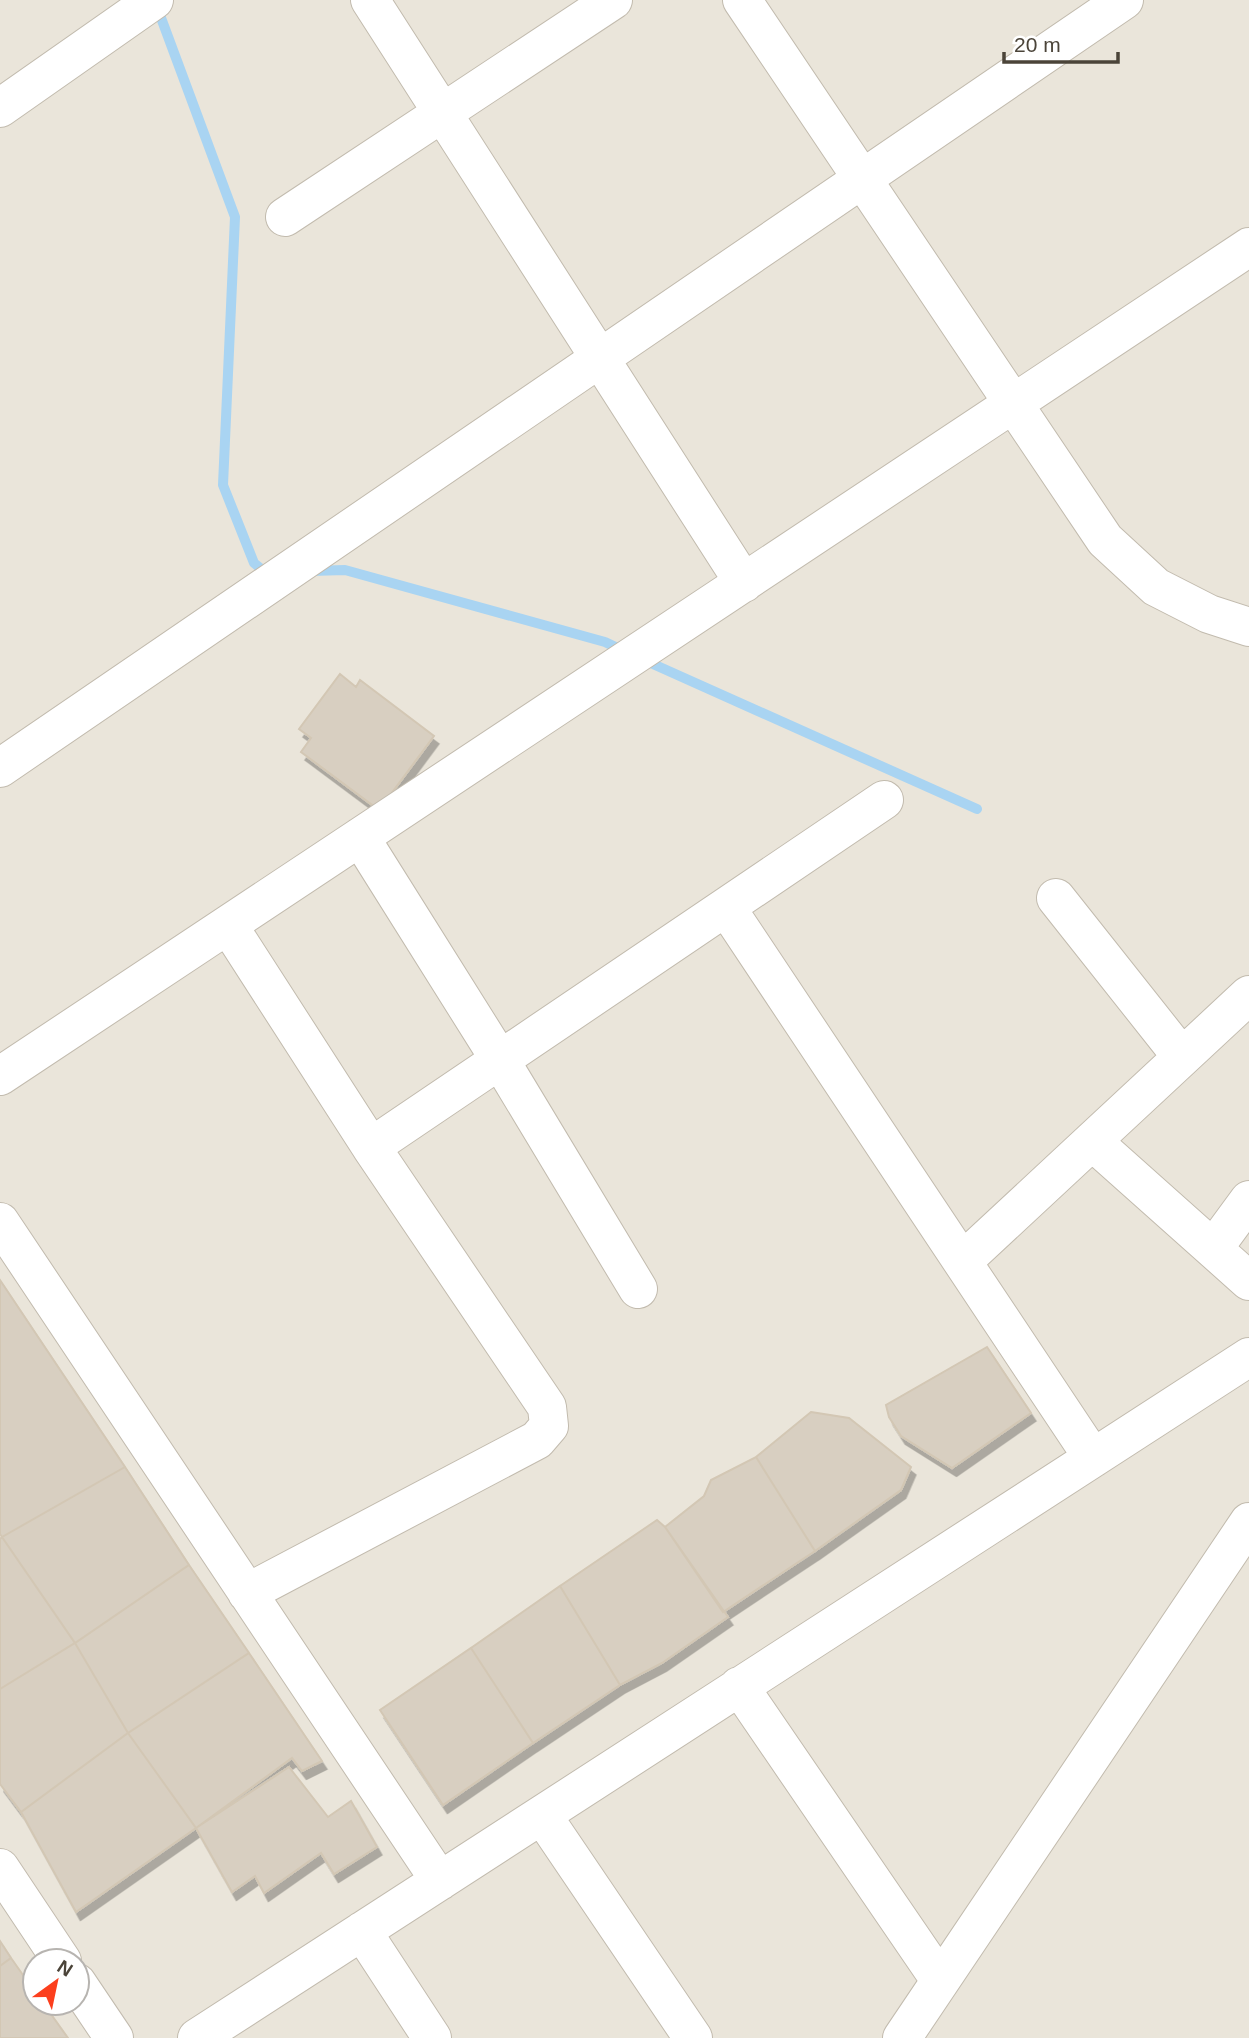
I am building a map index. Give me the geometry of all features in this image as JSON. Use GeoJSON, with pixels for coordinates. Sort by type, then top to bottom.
{"type":"FeatureCollection","features":[{"type":"Feature","properties":{"kind":"street"},"geometry":{"type":"LineString","coordinates":[[0,108],[154,0]]}},
{"type":"Feature","properties":{"kind":"street"},"geometry":{"type":"LineString","coordinates":[[370,0],[744,583]]}},
{"type":"Feature","properties":{"kind":"street"},"geometry":{"type":"LineString","coordinates":[[285,217],[613,0]]}},
{"type":"Feature","properties":{"kind":"street"},"geometry":{"type":"LineString","coordinates":[[742,0],[1105,540],[1156,587],[1209,614],[1249,627]]}},
{"type":"Feature","properties":{"kind":"street"},"geometry":{"type":"LineString","coordinates":[[0,768],[1124,0]]}},
{"type":"Feature","properties":{"kind":"street"},"geometry":{"type":"LineString","coordinates":[[0,1076],[1249,247]]}},
{"type":"Feature","properties":{"kind":"street"},"geometry":{"type":"LineString","coordinates":[[370,1147],[884,800]]}},
{"type":"Feature","properties":{"kind":"street"},"geometry":{"type":"LineString","coordinates":[[360,837],[500,1060],[638,1289]]}},
{"type":"Feature","properties":{"kind":"street"},"geometry":{"type":"LineString","coordinates":[[1056,898],[1182,1057]]}},
{"type":"Feature","properties":{"kind":"street"},"geometry":{"type":"LineString","coordinates":[[726,907],[1093,1458]]}},
{"type":"Feature","properties":{"kind":"street"},"geometry":{"type":"LineString","coordinates":[[228,925],[370,1147],[547,1407],[550,1426],[537,1440],[247,1593]]}},
{"type":"Feature","properties":{"kind":"street"},"geometry":{"type":"LineString","coordinates":[[962,1261],[1249,995]]}},
{"type":"Feature","properties":{"kind":"street"},"geometry":{"type":"LineString","coordinates":[[1092,1141],[1249,1281]]}},
{"type":"Feature","properties":{"kind":"street"},"geometry":{"type":"LineString","coordinates":[[1213,1249],[1249,1200]]}},
{"type":"Feature","properties":{"kind":"street"},"geometry":{"type":"LineString","coordinates":[[0,1222],[440,1881]]}},
{"type":"Feature","properties":{"kind":"street"},"geometry":{"type":"LineString","coordinates":[[197,2038],[1249,1357]]}},
{"type":"Feature","properties":{"kind":"street"},"geometry":{"type":"LineString","coordinates":[[902,2038],[1249,1522]]}},
{"type":"Feature","properties":{"kind":"street"},"geometry":{"type":"LineString","coordinates":[[739,1686],[940,1980]]}},
{"type":"Feature","properties":{"kind":"street"},"geometry":{"type":"LineString","coordinates":[[541,1815],[693,2038]]}},
{"type":"Feature","properties":{"kind":"street"},"geometry":{"type":"LineString","coordinates":[[0,1868],[53,1947]]}},
{"type":"Feature","properties":{"kind":"street"},"geometry":{"type":"LineString","coordinates":[[362,1931],[432,2038]]}},
{"type":"Feature","properties":{"kind":"street"},"geometry":{"type":"LineString","coordinates":[[91,2004],[114,2038]]}},
{"type":"Feature","properties":{"kind":"shaded area"},"geometry":{"type":"Polygon","coordinates":[[[0,0],[1249,0],[1249,2038],[0,2038],[0,0]]]}},
{"type":"Feature","properties":{"kind":"building"},"geometry":{"type":"Polygon","coordinates":[[[340,674],[356,687],[360,680],[434,736],[379,810],[301,752],[311,738],[299,729],[340,674]]]}},
{"type":"Feature","properties":{"kind":"building"},"geometry":{"type":"Polygon","coordinates":[[[0,1280],[125,1467],[2,1537],[0,1534],[0,1280]]]}},
{"type":"Feature","properties":{"kind":"building"},"geometry":{"type":"Polygon","coordinates":[[[987,1347],[1031,1413],[952,1468],[901,1436],[889,1417],[886,1405],[987,1347]]]}},
{"type":"Feature","properties":{"kind":"building"},"geometry":{"type":"Polygon","coordinates":[[[811,1412],[849,1418],[911,1467],[901,1490],[815,1551],[756,1457],[811,1412]]]}},
{"type":"Feature","properties":{"kind":"building"},"geometry":{"type":"Polygon","coordinates":[[[756,1457],[815,1551],[723,1612],[665,1527],[704,1496],[711,1480],[756,1457]]]}},
{"type":"Feature","properties":{"kind":"building"},"geometry":{"type":"Polygon","coordinates":[[[125,1467],[189,1565],[75,1643],[2,1537],[125,1467]]]}},
{"type":"Feature","properties":{"kind":"building"},"geometry":{"type":"Polygon","coordinates":[[[657,1520],[665,1527],[728,1617],[662,1663],[620,1685],[560,1586],[657,1520]]]}},
{"type":"Feature","properties":{"kind":"building"},"geometry":{"type":"Polygon","coordinates":[[[2,1537],[75,1643],[0,1689],[0,1539],[2,1537]]]}},
{"type":"Feature","properties":{"kind":"building"},"geometry":{"type":"Polygon","coordinates":[[[189,1565],[249,1653],[128,1733],[75,1643],[189,1565]]]}},
{"type":"Feature","properties":{"kind":"building"},"geometry":{"type":"Polygon","coordinates":[[[560,1586],[620,1685],[533,1743],[471,1648],[560,1586]]]}},
{"type":"Feature","properties":{"kind":"building"},"geometry":{"type":"Polygon","coordinates":[[[75,1643],[128,1733],[21,1812],[0,1784],[0,1689],[75,1643]]]}},
{"type":"Feature","properties":{"kind":"building"},"geometry":{"type":"Polygon","coordinates":[[[471,1648],[533,1743],[443,1805],[380,1710],[471,1648]]]}},
{"type":"Feature","properties":{"kind":"building"},"geometry":{"type":"Polygon","coordinates":[[[249,1653],[322,1761],[302,1771],[292,1758],[196,1828],[128,1733],[249,1653]]]}},
{"type":"Feature","properties":{"kind":"building"},"geometry":{"type":"Polygon","coordinates":[[[128,1733],[196,1828],[76,1912],[21,1812],[128,1733]]]}},
{"type":"Feature","properties":{"kind":"building"},"geometry":{"type":"Polygon","coordinates":[[[289,1767],[328,1817],[351,1801],[377,1847],[334,1874],[321,1853],[264,1893],[255,1876],[232,1892],[196,1828],[289,1767]]]}},
{"type":"Feature","properties":{"kind":"building"},"geometry":{"type":"Polygon","coordinates":[[[0,1941],[11,1958],[0,1966],[0,1941]]]}},
{"type":"Feature","properties":{"kind":"building"},"geometry":{"type":"Polygon","coordinates":[[[11,1958],[21,1972],[21,2017],[53,2017],[68,2038],[0,2038],[0,1966],[11,1958]]]}},
{"type":"Feature","properties":{"kind":"waterway"},"geometry":{"type":"LineString","coordinates":[[157,7],[235,217],[223,485],[254,563],[265,572],[270,572]]}},
{"type":"Feature","properties":{"kind":"waterway"},"geometry":{"type":"LineString","coordinates":[[311,571],[345,570],[605,642],[626,652]]}},
{"type":"Feature","properties":{"kind":"waterway"},"geometry":{"type":"LineString","coordinates":[[644,660],[977,809]]}}]}
